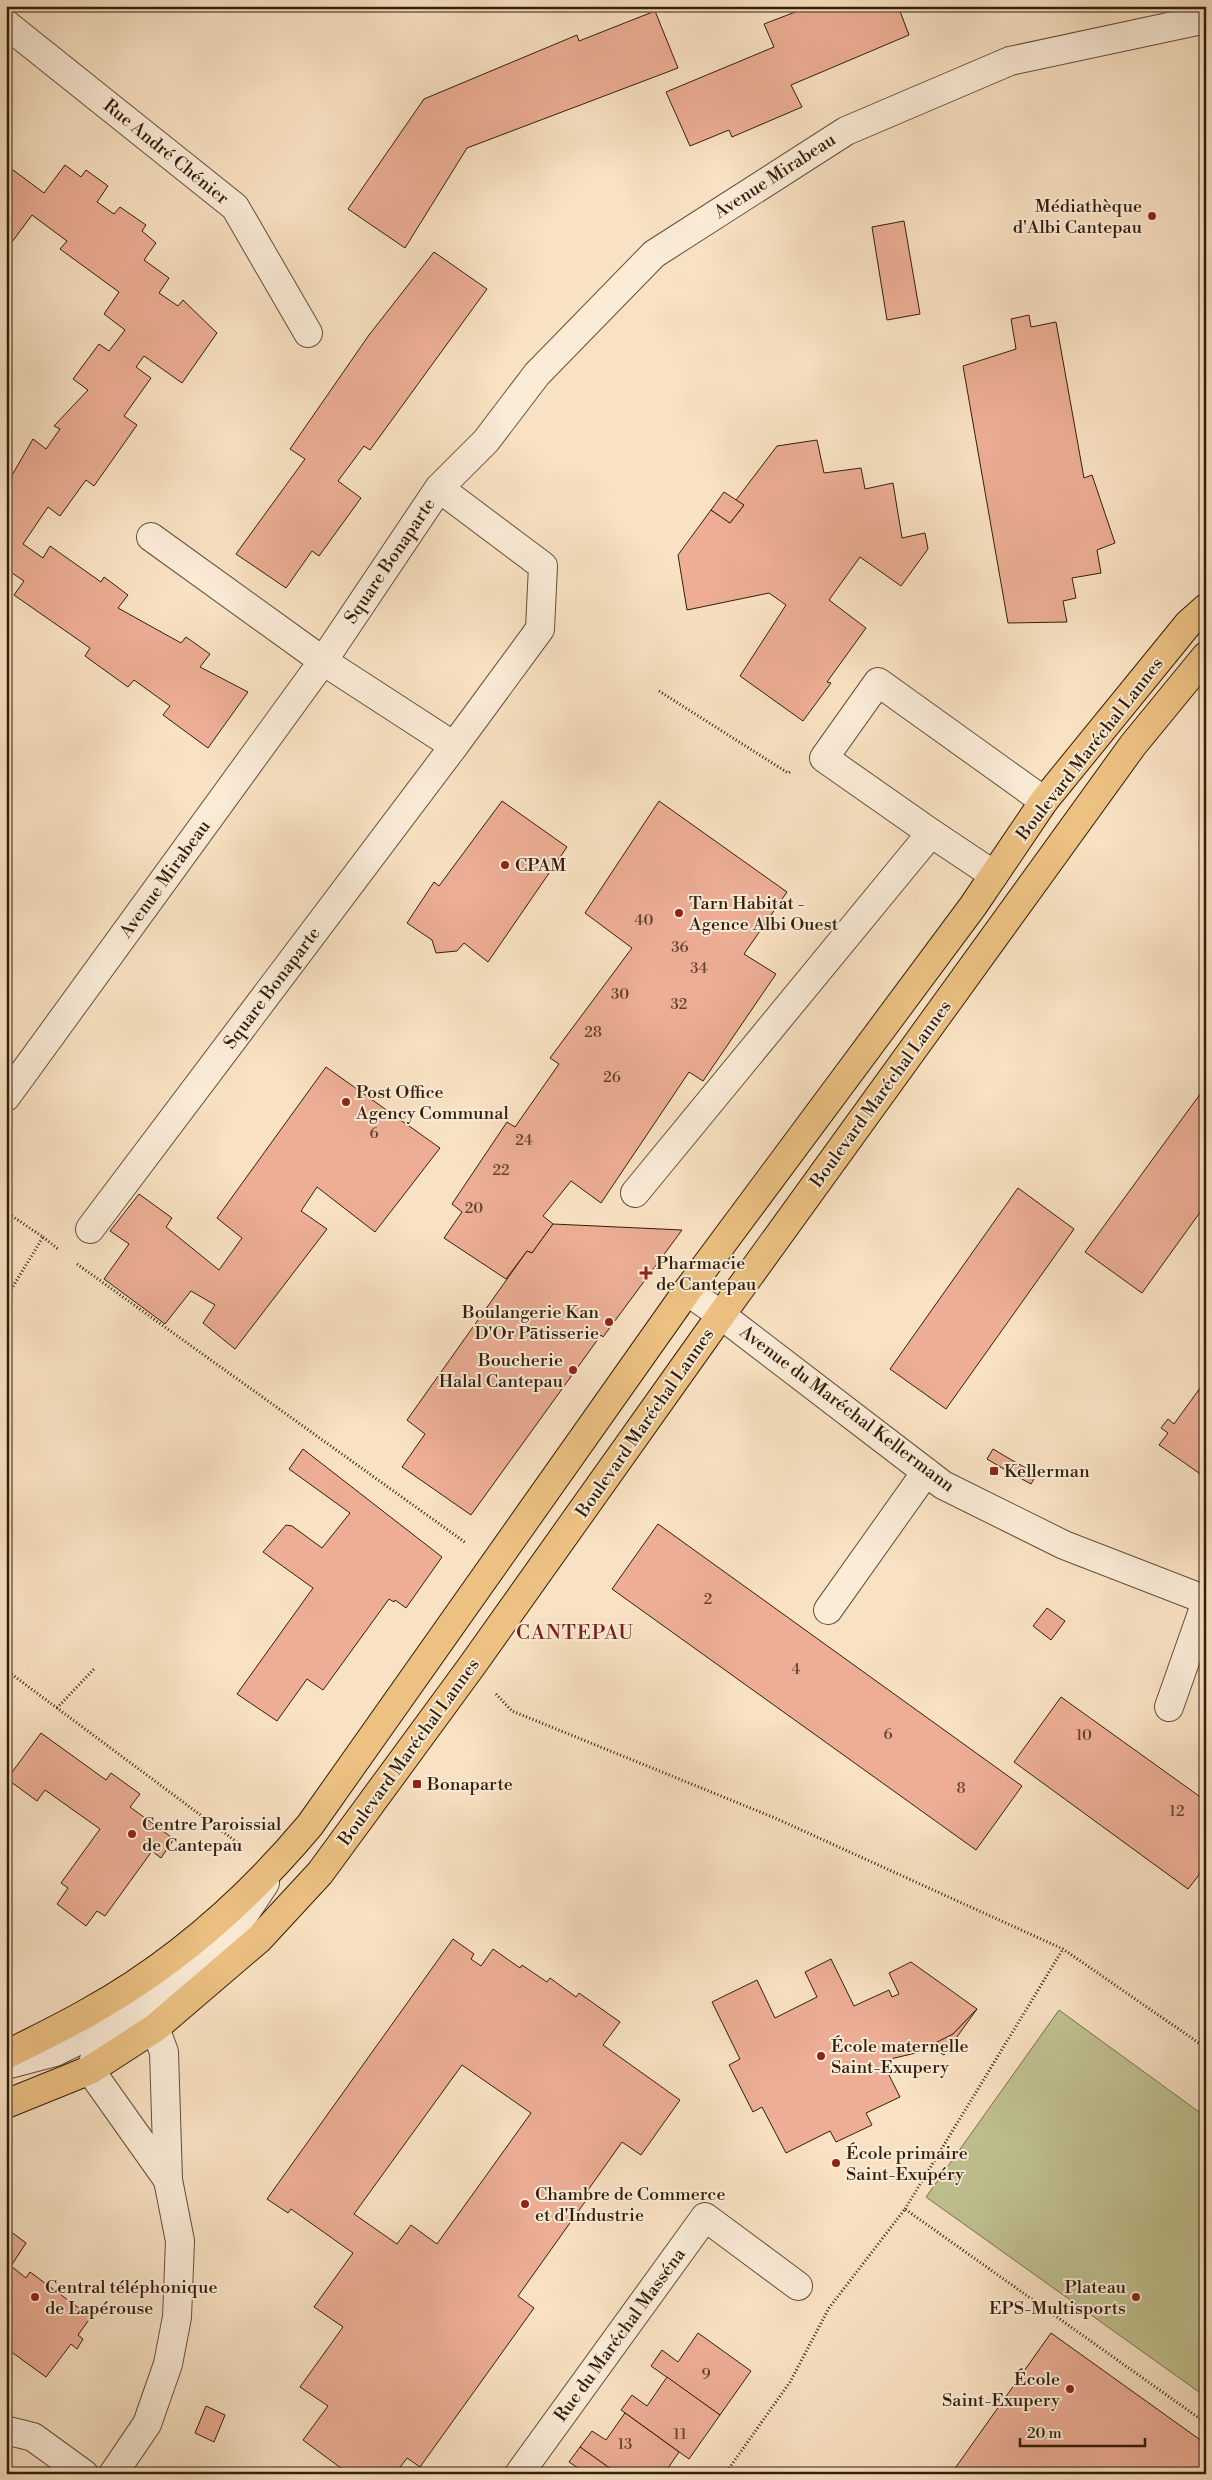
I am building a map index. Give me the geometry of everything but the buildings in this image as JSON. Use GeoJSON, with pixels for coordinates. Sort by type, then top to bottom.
{"type":"FeatureCollection","features":[{"type":"Feature","properties":{"kind":"main road","name":"Boulevard Maréchal Lannes"},"geometry":{"type":"LineString","coordinates":[[6,2055],[89,2013],[150,1974],[212,1926],[278,1861],[319,1814],[687,1291],[994,876],[1044,801],[1188,624],[1206,608]]}},
{"type":"Feature","properties":{"kind":"main road","name":"Boulevard Maréchal Lannes"},"geometry":{"type":"LineString","coordinates":[[6,2104],[90,2070],[155,2028],[259,1939],[320,1873],[471,1667],[721,1315],[1133,745],[1206,656]]}},
{"type":"Feature","properties":{"kind":"street","name":"Avenue Mirabeau"},"geometry":{"type":"LineString","coordinates":[[439,488],[486,441],[537,374],[654,254],[846,131],[1010,61],[1206,19]]}},
{"type":"Feature","properties":{"kind":"street","name":"Rue André Chénier"},"geometry":{"type":"LineString","coordinates":[[6,24],[235,207],[308,333]]}},
{"type":"Feature","properties":{"kind":"street","name":"Square Bonaparte"},"geometry":{"type":"LineString","coordinates":[[90,1229],[540,629],[543,566],[439,488],[323,661]]}},
{"type":"Feature","properties":{"kind":"street"},"geometry":{"type":"LineString","coordinates":[[152,537],[323,661],[454,746]]}},
{"type":"Feature","properties":{"kind":"street","name":"Avenue Mirabeau"},"geometry":{"type":"LineString","coordinates":[[6,1097],[323,661]]}},
{"type":"Feature","properties":{"kind":"street"},"geometry":{"type":"LineString","coordinates":[[994,876],[824,758],[878,682],[1044,801]]}},
{"type":"Feature","properties":{"kind":"street"},"geometry":{"type":"LineString","coordinates":[[635,1193],[930,833]]}},
{"type":"Feature","properties":{"kind":"street","name":"Avenue du Maréchal Kellermann"},"geometry":{"type":"LineString","coordinates":[[687,1291],[943,1485],[1064,1545],[1206,1601]]}},
{"type":"Feature","properties":{"kind":"street"},"geometry":{"type":"LineString","coordinates":[[828,1610],[926,1472]]}},
{"type":"Feature","properties":{"kind":"street"},"geometry":{"type":"LineString","coordinates":[[1168,1707],[1206,1601]]}},
{"type":"Feature","properties":{"kind":"street"},"geometry":{"type":"LineString","coordinates":[[6,2065],[55,2052],[108,2026],[155,1999],[226,1942],[278,1861]]}},
{"type":"Feature","properties":{"kind":"street"},"geometry":{"type":"LineString","coordinates":[[108,2026],[155,2028],[164,2052],[168,2180],[180,2241],[177,2317],[168,2364],[147,2424],[113,2474]]}},
{"type":"Feature","properties":{"kind":"street"},"geometry":{"type":"LineString","coordinates":[[108,2026],[90,2070],[168,2180]]}},
{"type":"Feature","properties":{"kind":"street","name":"Rue du Maréchal Masséna"},"geometry":{"type":"LineString","coordinates":[[519,2474],[705,2217],[798,2286]]}},
{"type":"Feature","properties":{"kind":"street"},"geometry":{"type":"LineString","coordinates":[[6,2432],[8,2430],[33,2437],[84,2474]]}},
{"type":"Feature","properties":{"kind":"path"},"geometry":{"type":"LineString","coordinates":[[659,691],[788,773],[824,758]]}},
{"type":"Feature","properties":{"kind":"path"},"geometry":{"type":"LineString","coordinates":[[6,1212],[62,1252]]}},
{"type":"Feature","properties":{"kind":"path"},"geometry":{"type":"LineString","coordinates":[[6,1298],[43,1237]]}},
{"type":"Feature","properties":{"kind":"path"},"geometry":{"type":"LineString","coordinates":[[75,1263],[467,1544]]}},
{"type":"Feature","properties":{"kind":"path"},"geometry":{"type":"LineString","coordinates":[[471,1667],[512,1711],[775,1818],[1063,1949],[1206,2048]]}},
{"type":"Feature","properties":{"kind":"path"},"geometry":{"type":"LineString","coordinates":[[57,1708],[94,1669]]}},
{"type":"Feature","properties":{"kind":"path"},"geometry":{"type":"LineString","coordinates":[[6,1670],[57,1708],[278,1861]]}},
{"type":"Feature","properties":{"kind":"path"},"geometry":{"type":"LineString","coordinates":[[724,2474],[790,2382],[829,2308],[904,2209],[1063,1949]]}},
{"type":"Feature","properties":{"kind":"path"},"geometry":{"type":"LineString","coordinates":[[904,2209],[1206,2424]]}},
{"type":"Feature","properties":{"kind":"green space","name":"Plateau EPS-Multisports"},"geometry":{"type":"Polygon","coordinates":[[[1059,2010],[1206,2117],[1206,2397],[926,2197],[1059,2010]]]}},
{"type":"Feature","properties":{"kind":"place","name":"Médiathèque d'Albi Cantepau"},"geometry":{"type":"Point","coordinates":[1152,216]}},
{"type":"Feature","properties":{"kind":"place","name":"CPAM"},"geometry":{"type":"Point","coordinates":[505,865]}},
{"type":"Feature","properties":{"kind":"place","name":"Tarn Habitat - Agence Albi Ouest"},"geometry":{"type":"Point","coordinates":[679,913]}},
{"type":"Feature","properties":{"kind":"place","name":"Post Office Agency Communal"},"geometry":{"type":"Point","coordinates":[346,1102]}},
{"type":"Feature","properties":{"kind":"place","name":"Pharmacie de Cantepau"},"geometry":{"type":"Point","coordinates":[646,1273]}},
{"type":"Feature","properties":{"kind":"place","name":"Boulangerie Kan D'Or Pātisserie"},"geometry":{"type":"Point","coordinates":[609,1322]}},
{"type":"Feature","properties":{"kind":"place","name":"Boucherie Halal Cantepau"},"geometry":{"type":"Point","coordinates":[573,1370]}},
{"type":"Feature","properties":{"kind":"place","name":"Kellerman"},"geometry":{"type":"Point","coordinates":[994,1471]}},
{"type":"Feature","properties":{"kind":"place","name":"Bonaparte"},"geometry":{"type":"Point","coordinates":[417,1784]}},
{"type":"Feature","properties":{"kind":"place","name":"Centre Paroissial de Cantepau"},"geometry":{"type":"Point","coordinates":[132,1834]}},
{"type":"Feature","properties":{"kind":"place","name":"École maternelle Saint-Exupery"},"geometry":{"type":"Point","coordinates":[821,2056]}},
{"type":"Feature","properties":{"kind":"place","name":"École primaire Saint-Exupéry"},"geometry":{"type":"Point","coordinates":[836,2163]}},
{"type":"Feature","properties":{"kind":"place","name":"Chambre de Commerce et d'Industrie"},"geometry":{"type":"Point","coordinates":[525,2204]}},
{"type":"Feature","properties":{"kind":"place","name":"Central téléphonique de Lapérouse"},"geometry":{"type":"Point","coordinates":[35,2297]}},
{"type":"Feature","properties":{"kind":"place","name":"Plateau EPS-Multisports"},"geometry":{"type":"Point","coordinates":[1136,2297]}},
{"type":"Feature","properties":{"kind":"place","name":"École Saint-Exupery"},"geometry":{"type":"Point","coordinates":[1070,2389]}},
{"type":"Feature","properties":{"kind":"district","name":"CANTEPAU"},"geometry":{"type":"Point","coordinates":[575,1633]}}]}
